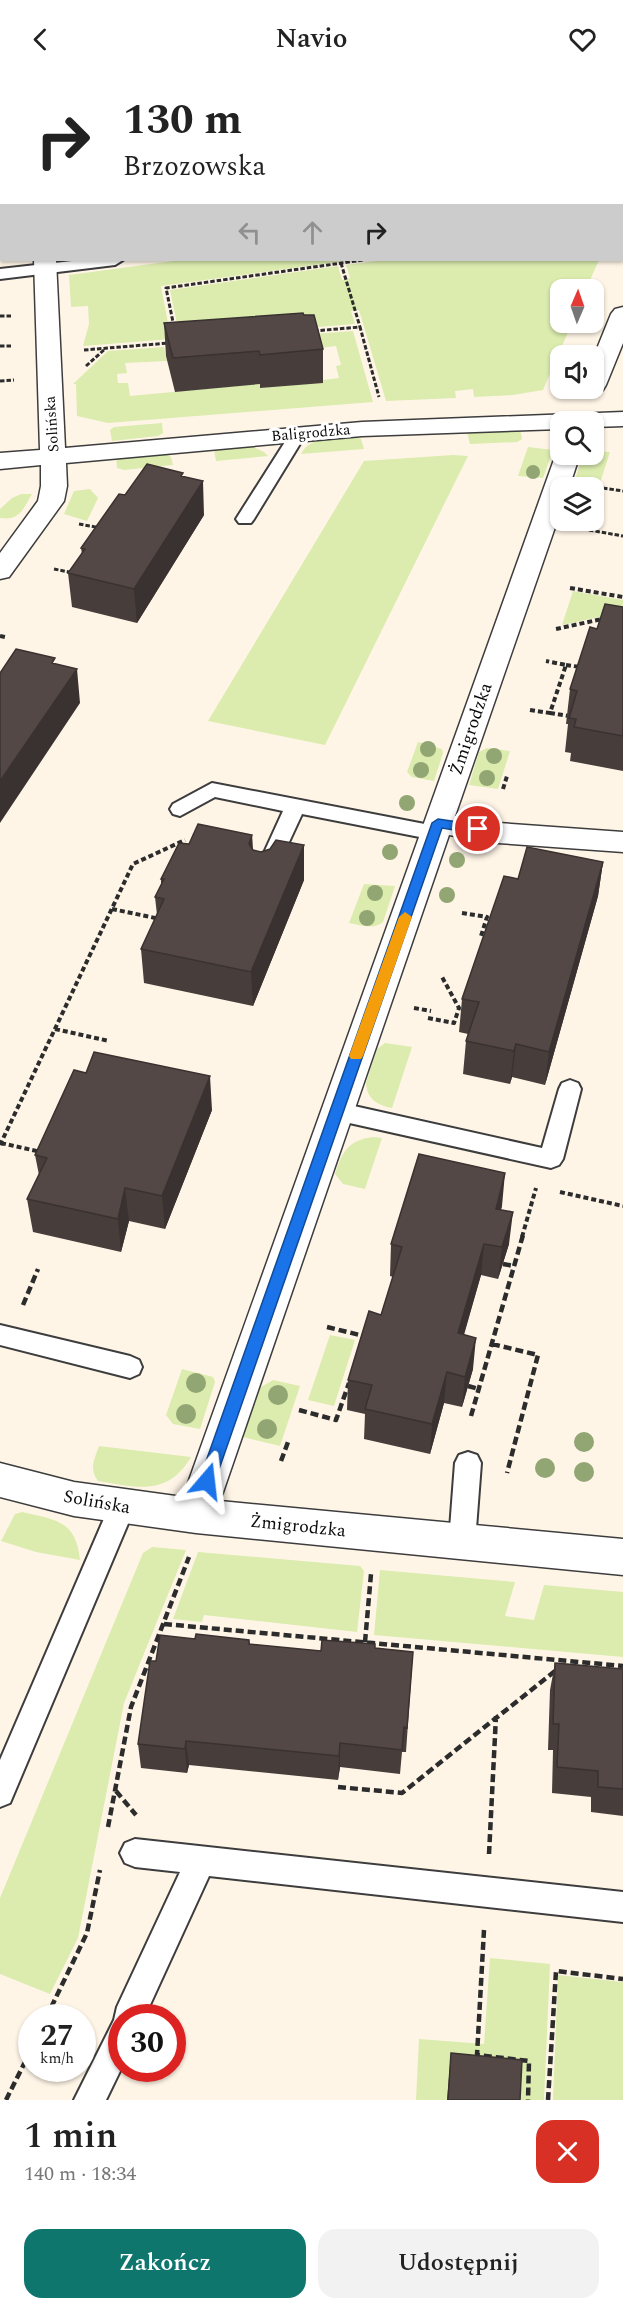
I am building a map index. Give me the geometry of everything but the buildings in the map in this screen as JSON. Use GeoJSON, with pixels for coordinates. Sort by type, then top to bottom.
{"type":"FeatureCollection","features":[{"type":"Feature","properties":{"kind":"street","name":"Solińska"},"geometry":{"type":"LineString","coordinates":[[0,571],[51,501],[55,478],[45,264]]}},
{"type":"Feature","properties":{"kind":"street"},"geometry":{"type":"LineString","coordinates":[[604,360],[623,314]]}},
{"type":"Feature","properties":{"kind":"street","name":"Baligrodzka"},"geometry":{"type":"LineString","coordinates":[[604,419],[623,419]]}},
{"type":"Feature","properties":{"kind":"street","name":"Baligrodzka"},"geometry":{"type":"LineString","coordinates":[[0,461],[298,434],[550,421]]}},
{"type":"Feature","properties":{"kind":"street","name":"Żmigrodzka"},"geometry":{"type":"LineString","coordinates":[[564,465],[218,1447],[196,1516],[623,1557]]}},
{"type":"Feature","properties":{"kind":"street"},"geometry":{"type":"LineString","coordinates":[[436,828],[623,842]]}},
{"type":"Feature","properties":{"kind":"street","name":"Solińska"},"geometry":{"type":"LineString","coordinates":[[0,1480],[74,1499],[196,1516]]}},
{"type":"Feature","properties":{"kind":"lane"},"geometry":{"type":"LineString","coordinates":[[0,274],[45,264],[98,261]]}},
{"type":"Feature","properties":{"kind":"lane"},"geometry":{"type":"LineString","coordinates":[[245,519],[298,434]]}},
{"type":"Feature","properties":{"kind":"lane"},"geometry":{"type":"LineString","coordinates":[[180,809],[212,790],[295,807],[436,828]]}},
{"type":"Feature","properties":{"kind":"lane"},"geometry":{"type":"LineString","coordinates":[[262,878],[295,807]]}},
{"type":"Feature","properties":{"kind":"lane"},"geometry":{"type":"LineString","coordinates":[[336,1111],[550,1159],[570,1089]]}},
{"type":"Feature","properties":{"kind":"lane"},"geometry":{"type":"LineString","coordinates":[[0,1335],[130,1367]]}},
{"type":"Feature","properties":{"kind":"lane"},"geometry":{"type":"LineString","coordinates":[[462,1542],[468,1463]]}},
{"type":"Feature","properties":{"kind":"lane"},"geometry":{"type":"LineString","coordinates":[[0,1793],[9,1748],[122,1507]]}},
{"type":"Feature","properties":{"kind":"lane"},"geometry":{"type":"LineString","coordinates":[[135,1853],[623,1907]]}},
{"type":"Feature","properties":{"kind":"lane"},"geometry":{"type":"LineString","coordinates":[[135,2004],[201,1861]]}},
{"type":"Feature","properties":{"kind":"lane"},"geometry":{"type":"LineString","coordinates":[[90,2100],[108,2062]]}},
{"type":"Feature","properties":{"kind":"path"},"geometry":{"type":"LineString","coordinates":[[174,331],[166,288],[356,261]]}},
{"type":"Feature","properties":{"kind":"path"},"geometry":{"type":"LineString","coordinates":[[341,263],[381,403]]}},
{"type":"Feature","properties":{"kind":"path"},"geometry":{"type":"LineString","coordinates":[[0,316],[12,316]]}},
{"type":"Feature","properties":{"kind":"path"},"geometry":{"type":"LineString","coordinates":[[312,331],[360,327]]}},
{"type":"Feature","properties":{"kind":"path"},"geometry":{"type":"LineString","coordinates":[[87,350],[177,342]]}},
{"type":"Feature","properties":{"kind":"path"},"geometry":{"type":"LineString","coordinates":[[170,343],[171,349]]}},
{"type":"Feature","properties":{"kind":"path"},"geometry":{"type":"LineString","coordinates":[[604,489],[623,491]]}},
{"type":"Feature","properties":{"kind":"path"},"geometry":{"type":"LineString","coordinates":[[100,528],[109,530]]}},
{"type":"Feature","properties":{"kind":"path"},"geometry":{"type":"LineString","coordinates":[[595,531],[623,536]]}},
{"type":"Feature","properties":{"kind":"path"},"geometry":{"type":"LineString","coordinates":[[54,569],[79,574]]}},
{"type":"Feature","properties":{"kind":"path"},"geometry":{"type":"LineString","coordinates":[[570,588],[623,597]]}},
{"type":"Feature","properties":{"kind":"path"},"geometry":{"type":"LineString","coordinates":[[556,629],[612,617]]}},
{"type":"Feature","properties":{"kind":"path"},"geometry":{"type":"LineString","coordinates":[[0,636],[5,637]]}},
{"type":"Feature","properties":{"kind":"path"},"geometry":{"type":"LineString","coordinates":[[546,661],[584,668]]}},
{"type":"Feature","properties":{"kind":"path"},"geometry":{"type":"LineString","coordinates":[[550,713],[566,664]]}},
{"type":"Feature","properties":{"kind":"path"},"geometry":{"type":"LineString","coordinates":[[530,710],[569,716]]}},
{"type":"Feature","properties":{"kind":"path"},"geometry":{"type":"LineString","coordinates":[[503,789],[507,776]]}},
{"type":"Feature","properties":{"kind":"path"},"geometry":{"type":"LineString","coordinates":[[45,1153],[1,1144],[134,864],[210,828],[226,793]]}},
{"type":"Feature","properties":{"kind":"path"},"geometry":{"type":"LineString","coordinates":[[112,909],[163,920]]}},
{"type":"Feature","properties":{"kind":"path"},"geometry":{"type":"LineString","coordinates":[[462,913],[487,917],[481,936]]}},
{"type":"Feature","properties":{"kind":"path"},"geometry":{"type":"LineString","coordinates":[[484,925],[493,927]]}},
{"type":"Feature","properties":{"kind":"path"},"geometry":{"type":"LineString","coordinates":[[428,1018],[454,1023],[459,1008],[442,977]]}},
{"type":"Feature","properties":{"kind":"path"},"geometry":{"type":"LineString","coordinates":[[455,1018],[463,1020]]}},
{"type":"Feature","properties":{"kind":"path"},"geometry":{"type":"LineString","coordinates":[[56,1029],[110,1041]]}},
{"type":"Feature","properties":{"kind":"path"},"geometry":{"type":"LineString","coordinates":[[471,1416],[537,1187]]}},
{"type":"Feature","properties":{"kind":"path"},"geometry":{"type":"LineString","coordinates":[[602,1201],[623,1206]]}},
{"type":"Feature","properties":{"kind":"path"},"geometry":{"type":"LineString","coordinates":[[503,1264],[514,1266]]}},
{"type":"Feature","properties":{"kind":"path"},"geometry":{"type":"LineString","coordinates":[[327,1327],[365,1336],[361,1346]]}},
{"type":"Feature","properties":{"kind":"path"},"geometry":{"type":"LineString","coordinates":[[492,1344],[538,1355],[507,1474]]}},
{"type":"Feature","properties":{"kind":"path"},"geometry":{"type":"LineString","coordinates":[[299,1410],[336,1420],[350,1378]]}},
{"type":"Feature","properties":{"kind":"path"},"geometry":{"type":"LineString","coordinates":[[468,1386],[479,1389]]}},
{"type":"Feature","properties":{"kind":"path"},"geometry":{"type":"LineString","coordinates":[[281,1461],[288,1442]]}},
{"type":"Feature","properties":{"kind":"path"},"geometry":{"type":"LineString","coordinates":[[106,1834],[131,1707],[190,1554]]}},
{"type":"Feature","properties":{"kind":"path"},"geometry":{"type":"LineString","coordinates":[[365,1642],[372,1563]]}},
{"type":"Feature","properties":{"kind":"path"},"geometry":{"type":"LineString","coordinates":[[164,1624],[623,1666]]}},
{"type":"Feature","properties":{"kind":"path"},"geometry":{"type":"LineString","coordinates":[[238,1639],[239,1631]]}},
{"type":"Feature","properties":{"kind":"path"},"geometry":{"type":"LineString","coordinates":[[339,1648],[340,1641]]}},
{"type":"Feature","properties":{"kind":"path"},"geometry":{"type":"LineString","coordinates":[[338,1787],[402,1793],[568,1661]]}},
{"type":"Feature","properties":{"kind":"path"},"geometry":{"type":"LineString","coordinates":[[53,2004],[87,1933],[100,1867]]}},
{"type":"Feature","properties":{"kind":"path"},"geometry":{"type":"LineString","coordinates":[[548,2100],[556,1971],[623,1979]]}},
{"type":"Feature","properties":{"kind":"path"},"geometry":{"type":"LineString","coordinates":[[6,2100],[18,2076]]}},
{"type":"Feature","properties":{"kind":"green space"},"geometry":{"type":"Polygon","coordinates":[[[174,261],[345,261],[161,286],[171,339],[83,346],[89,324],[88,306],[71,307],[69,275],[174,261]]]}},
{"type":"Feature","properties":{"kind":"green space"},"geometry":{"type":"Polygon","coordinates":[[[376,261],[599,261],[590,279],[550,279],[550,333],[568,333],[562,345],[550,345],[550,374],[543,390],[513,395],[474,397],[473,389],[455,391],[456,398],[386,401],[359,310],[351,311],[355,324],[180,338],[170,290],[338,266],[342,280],[350,278],[346,265],[376,261]]]}},
{"type":"Feature","properties":{"kind":"green space"},"geometry":{"type":"Polygon","coordinates":[[[353,331],[373,402],[108,423],[77,416],[76,384],[73,384],[108,351],[164,347],[167,361],[125,363],[127,373],[117,374],[118,383],[128,383],[130,396],[260,384],[260,388],[339,378],[336,366],[341,365],[336,346],[304,350],[301,335],[353,331]]]}},
{"type":"Feature","properties":{"kind":"green space"},"geometry":{"type":"Polygon","coordinates":[[[162,423],[163,433],[158,436],[112,441],[110,430],[114,427],[162,423]]]}},
{"type":"Feature","properties":{"kind":"green space"},"geometry":{"type":"Polygon","coordinates":[[[520,429],[522,439],[517,442],[470,444],[467,432],[520,429]]]}},
{"type":"Feature","properties":{"kind":"green space"},"geometry":{"type":"Polygon","coordinates":[[[354,436],[361,439],[364,449],[301,454],[305,448],[317,440],[354,436]]]}},
{"type":"Feature","properties":{"kind":"green space"},"geometry":{"type":"Polygon","coordinates":[[[249,445],[268,456],[216,461],[214,450],[219,447],[249,445]]]}},
{"type":"Feature","properties":{"kind":"green space"},"geometry":{"type":"Polygon","coordinates":[[[528,447],[550,450],[550,458],[543,478],[518,476],[528,447]]]}},
{"type":"Feature","properties":{"kind":"green space"},"geometry":{"type":"Polygon","coordinates":[[[604,452],[610,452],[602,477],[576,477],[580,465],[604,465],[604,452]]]}},
{"type":"Feature","properties":{"kind":"green space"},"geometry":{"type":"Polygon","coordinates":[[[165,453],[171,457],[173,465],[124,470],[117,468],[116,457],[165,453]]]}},
{"type":"Feature","properties":{"kind":"green space"},"geometry":{"type":"Polygon","coordinates":[[[468,456],[325,745],[208,721],[364,461],[468,456]]]}},
{"type":"Feature","properties":{"kind":"green space"},"geometry":{"type":"Polygon","coordinates":[[[90,489],[98,498],[87,521],[64,514],[74,491],[90,489]]]}},
{"type":"Feature","properties":{"kind":"green space"},"geometry":{"type":"Polygon","coordinates":[[[21,494],[32,494],[20,513],[12,518],[0,518],[0,509],[12,498],[21,494]]]}},
{"type":"Feature","properties":{"kind":"green space"},"geometry":{"type":"Polygon","coordinates":[[[573,591],[623,600],[623,612],[562,625],[573,591]]]}},
{"type":"Feature","properties":{"kind":"green space"},"geometry":{"type":"Polygon","coordinates":[[[418,742],[442,749],[443,753],[434,781],[412,777],[407,772],[418,742]]]}},
{"type":"Feature","properties":{"kind":"green space"},"geometry":{"type":"Polygon","coordinates":[[[487,748],[510,751],[498,789],[469,785],[479,752],[487,748]]]}},
{"type":"Feature","properties":{"kind":"green space"},"geometry":{"type":"Polygon","coordinates":[[[364,884],[395,886],[383,922],[375,926],[349,923],[364,884]]]}},
{"type":"Feature","properties":{"kind":"green space"},"geometry":{"type":"Polygon","coordinates":[[[385,1043],[412,1047],[392,1108],[374,1100],[368,1093],[366,1083],[377,1049],[385,1043]]]}},
{"type":"Feature","properties":{"kind":"green space"},"geometry":{"type":"Polygon","coordinates":[[[373,1137],[382,1138],[365,1189],[343,1184],[335,1174],[347,1148],[358,1141],[373,1137]]]}},
{"type":"Feature","properties":{"kind":"green space"},"geometry":{"type":"Polygon","coordinates":[[[330,1335],[355,1340],[334,1406],[308,1400],[330,1335]]]}},
{"type":"Feature","properties":{"kind":"green space"},"geometry":{"type":"Polygon","coordinates":[[[182,1369],[213,1377],[215,1382],[200,1429],[173,1424],[166,1415],[182,1369]]]}},
{"type":"Feature","properties":{"kind":"green space"},"geometry":{"type":"Polygon","coordinates":[[[273,1380],[300,1386],[280,1446],[243,1437],[261,1387],[273,1380]]]}},
{"type":"Feature","properties":{"kind":"green space"},"geometry":{"type":"Polygon","coordinates":[[[99,1446],[191,1457],[182,1470],[162,1484],[126,1486],[98,1481],[95,1477],[94,1460],[99,1446]]]}},
{"type":"Feature","properties":{"kind":"green space"},"geometry":{"type":"Polygon","coordinates":[[[22,1512],[54,1520],[69,1529],[78,1547],[80,1560],[36,1552],[1,1541],[15,1514],[22,1512]]]}},
{"type":"Feature","properties":{"kind":"green space"},"geometry":{"type":"Polygon","coordinates":[[[152,1547],[186,1550],[124,1703],[78,1938],[50,1994],[0,1974],[0,1898],[143,1553],[152,1547]]]}},
{"type":"Feature","properties":{"kind":"green space"},"geometry":{"type":"Polygon","coordinates":[[[198,1552],[360,1566],[364,1571],[357,1632],[204,1615],[202,1622],[173,1619],[198,1552]]]}},
{"type":"Feature","properties":{"kind":"green space"},"geometry":{"type":"Polygon","coordinates":[[[380,1570],[515,1582],[505,1616],[534,1620],[544,1585],[623,1592],[623,1657],[374,1635],[380,1570]]]}},
{"type":"Feature","properties":{"kind":"green space"},"geometry":{"type":"Polygon","coordinates":[[[490,1958],[550,1964],[544,2100],[416,2100],[419,2039],[484,2044],[490,1958]]]}},
{"type":"Feature","properties":{"kind":"green space"},"geometry":{"type":"Polygon","coordinates":[[[558,1975],[623,1982],[623,2100],[553,2100],[558,1975]]]}},
{"type":"Feature","properties":{"kind":"slow traffic"},"geometry":{"type":"LineString","coordinates":[[356,1056],[405,917]]}},
{"type":"Feature","properties":{"kind":"route"},"geometry":{"type":"LineString","coordinates":[[207,1481],[438,823],[478,829]]}}]}
